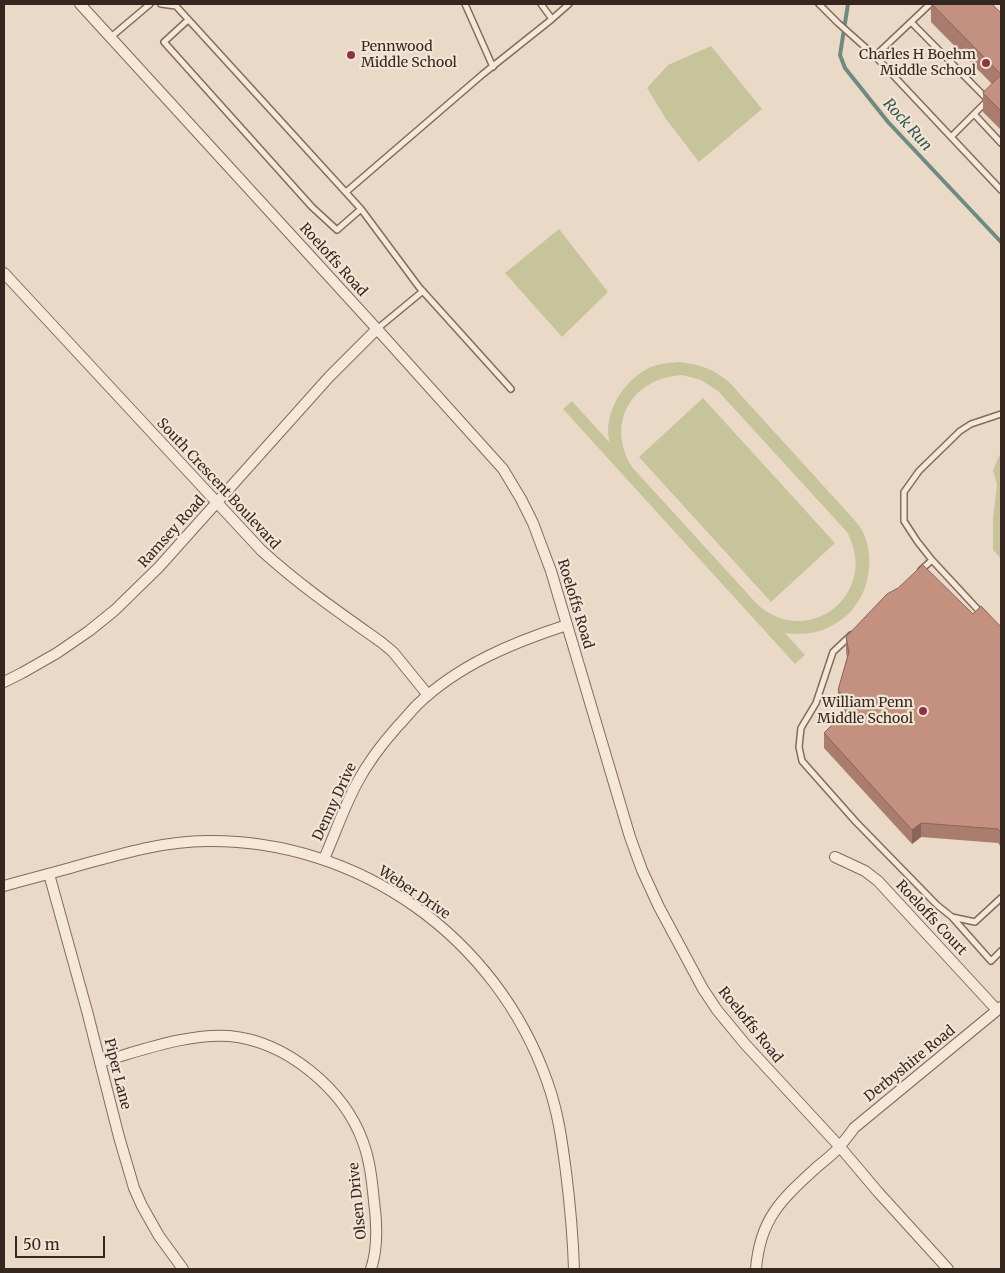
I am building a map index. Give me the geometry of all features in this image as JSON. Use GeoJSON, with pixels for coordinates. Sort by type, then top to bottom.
{"type":"FeatureCollection","features":[{"type":"Feature","properties":{"kind":"street","name":"Roeloffs Road"},"geometry":{"type":"LineString","coordinates":[[80,4],[503,469],[521,499],[551,571],[630,837],[642,870],[659,907],[703,989],[717,1010],[745,1044],[840,1147],[948,1269]]}},
{"type":"Feature","properties":{"kind":"street","name":"South Crescent Boulevard"},"geometry":{"type":"LineString","coordinates":[[4,273],[261,550],[281,569],[393,652],[428,695]]}},
{"type":"Feature","properties":{"kind":"street","name":"Ramsey Road"},"geometry":{"type":"LineString","coordinates":[[4,682],[56,653],[89,631],[115,610],[159,567],[329,377],[377,329]]}},
{"type":"Feature","properties":{"kind":"street","name":"Denny Drive"},"geometry":{"type":"LineString","coordinates":[[324,859],[346,807],[369,762],[391,734],[428,695],[458,674],[498,651],[567,625]]}},
{"type":"Feature","properties":{"kind":"street","name":"Weber Drive"},"geometry":{"type":"LineString","coordinates":[[4,886],[136,851],[173,844],[205,841],[230,842],[264,845],[297,851],[324,859],[358,873],[415,906],[443,928],[488,974],[520,1020],[548,1082],[561,1133],[569,1197],[574,1269]]}},
{"type":"Feature","properties":{"kind":"street","name":"Roeloffs Court"},"geometry":{"type":"LineString","coordinates":[[835,857],[865,871],[878,881],[999,1008]]}},
{"type":"Feature","properties":{"kind":"street","name":"Piper Lane"},"geometry":{"type":"LineString","coordinates":[[49,874],[134,1188],[159,1236],[183,1269]]}},
{"type":"Feature","properties":{"kind":"street","name":"Derbyshire Road"},"geometry":{"type":"LineString","coordinates":[[840,1147],[854,1128],[999,1008]]}},
{"type":"Feature","properties":{"kind":"street","name":"Olsen Drive"},"geometry":{"type":"LineString","coordinates":[[100,1062],[183,1039],[231,1036],[271,1048],[289,1056],[306,1067],[322,1080],[338,1098],[352,1117],[363,1141],[371,1168],[376,1215],[376,1244],[371,1269]]}},
{"type":"Feature","properties":{"kind":"street"},"geometry":{"type":"LineString","coordinates":[[756,1269],[764,1228],[775,1209],[789,1192],[840,1147]]}},
{"type":"Feature","properties":{"kind":"lane"},"geometry":{"type":"LineString","coordinates":[[111,37],[150,4]]}},
{"type":"Feature","properties":{"kind":"lane"},"geometry":{"type":"LineString","coordinates":[[161,4],[176,6],[362,209],[423,291],[512,389]]}},
{"type":"Feature","properties":{"kind":"lane"},"geometry":{"type":"LineString","coordinates":[[465,4],[493,66]]}},
{"type":"Feature","properties":{"kind":"lane"},"geometry":{"type":"LineString","coordinates":[[540,4],[552,19]]}},
{"type":"Feature","properties":{"kind":"lane"},"geometry":{"type":"LineString","coordinates":[[346,192],[493,66],[569,4]]}},
{"type":"Feature","properties":{"kind":"lane"},"geometry":{"type":"LineString","coordinates":[[819,4],[838,24],[875,56],[1001,190]]}},
{"type":"Feature","properties":{"kind":"lane"},"geometry":{"type":"LineString","coordinates":[[875,56],[930,4]]}},
{"type":"Feature","properties":{"kind":"lane"},"geometry":{"type":"LineString","coordinates":[[188,20],[164,42],[312,207],[337,230],[362,209]]}},
{"type":"Feature","properties":{"kind":"lane"},"geometry":{"type":"LineString","coordinates":[[911,22],[988,100],[951,137]]}},
{"type":"Feature","properties":{"kind":"lane"},"geometry":{"type":"LineString","coordinates":[[974,114],[1001,143]]}},
{"type":"Feature","properties":{"kind":"lane"},"geometry":{"type":"LineString","coordinates":[[377,329],[423,291]]}},
{"type":"Feature","properties":{"kind":"lane"},"geometry":{"type":"LineString","coordinates":[[989,621],[932,560],[904,521],[904,492],[919,471],[960,431],[971,424],[1001,414]]}},
{"type":"Feature","properties":{"kind":"lane"},"geometry":{"type":"LineString","coordinates":[[918,573],[932,560]]}},
{"type":"Feature","properties":{"kind":"lane"},"geometry":{"type":"LineString","coordinates":[[854,632],[833,652],[816,703],[801,728],[799,747],[802,761],[856,822],[937,905],[952,917],[991,961],[1001,951]]}},
{"type":"Feature","properties":{"kind":"lane"},"geometry":{"type":"LineString","coordinates":[[952,917],[975,922],[1001,898]]}},
{"type":"Feature","properties":{"kind":"shaded area"},"geometry":{"type":"Polygon","coordinates":[[[711,46],[762,109],[699,162],[666,119],[647,88],[668,65],[711,46]]]}},
{"type":"Feature","properties":{"kind":"shaded area"},"geometry":{"type":"Polygon","coordinates":[[[559,229],[608,292],[562,337],[505,273],[559,229]]]}},
{"type":"Feature","properties":{"kind":"shaded area"},"geometry":{"type":"Polygon","coordinates":[[[678,362],[699,365],[728,381],[853,518],[863,532],[869,558],[869,571],[861,597],[854,608],[827,628],[809,633],[785,633],[805,655],[795,664],[563,409],[572,401],[609,442],[608,430],[611,412],[625,387],[647,369],[678,362]],[[682,375],[664,378],[649,384],[637,394],[628,406],[623,419],[621,434],[624,451],[632,467],[756,603],[776,616],[796,621],[816,618],[833,609],[846,595],[854,576],[855,555],[847,532],[718,391],[701,380],[682,375]]]}},
{"type":"Feature","properties":{"kind":"shaded area"},"geometry":{"type":"Polygon","coordinates":[[[703,398],[835,543],[771,602],[639,457],[703,398]]]}},
{"type":"Feature","properties":{"kind":"shaded area"},"geometry":{"type":"Polygon","coordinates":[[[1001,452],[1001,559],[993,550],[993,518],[997,485],[993,470],[1001,452]]]}},
{"type":"Feature","properties":{"kind":"building","name":"Charles H Boehm Middle School"},"geometry":{"type":"Polygon","coordinates":[[[932,4],[992,4],[1001,13],[1001,74],[932,4]]]}},
{"type":"Feature","properties":{"kind":"building"},"geometry":{"type":"Polygon","coordinates":[[[1001,75],[1001,111],[983,93],[1001,75]]]}},
{"type":"Feature","properties":{"kind":"building","name":"William Penn Middle School"},"geometry":{"type":"Polygon","coordinates":[[[923,565],[973,614],[981,606],[1001,627],[1001,833],[998,829],[921,823],[912,830],[824,733],[845,712],[851,703],[838,690],[849,652],[846,637],[887,594],[898,588],[923,565]]]}},
{"type":"Feature","properties":{"kind":"waterway","name":"Rock Run"},"geometry":{"type":"LineString","coordinates":[[848,4],[840,55],[845,68],[888,122],[1001,242]]}},
{"type":"Feature","properties":{"kind":"place","name":"Pennwood Middle School"},"geometry":{"type":"Point","coordinates":[351,55]}},
{"type":"Feature","properties":{"kind":"place","name":"Charles H Boehm Middle School"},"geometry":{"type":"Point","coordinates":[986,63]}},
{"type":"Feature","properties":{"kind":"place","name":"William Penn Middle School"},"geometry":{"type":"Point","coordinates":[923,711]}}]}
